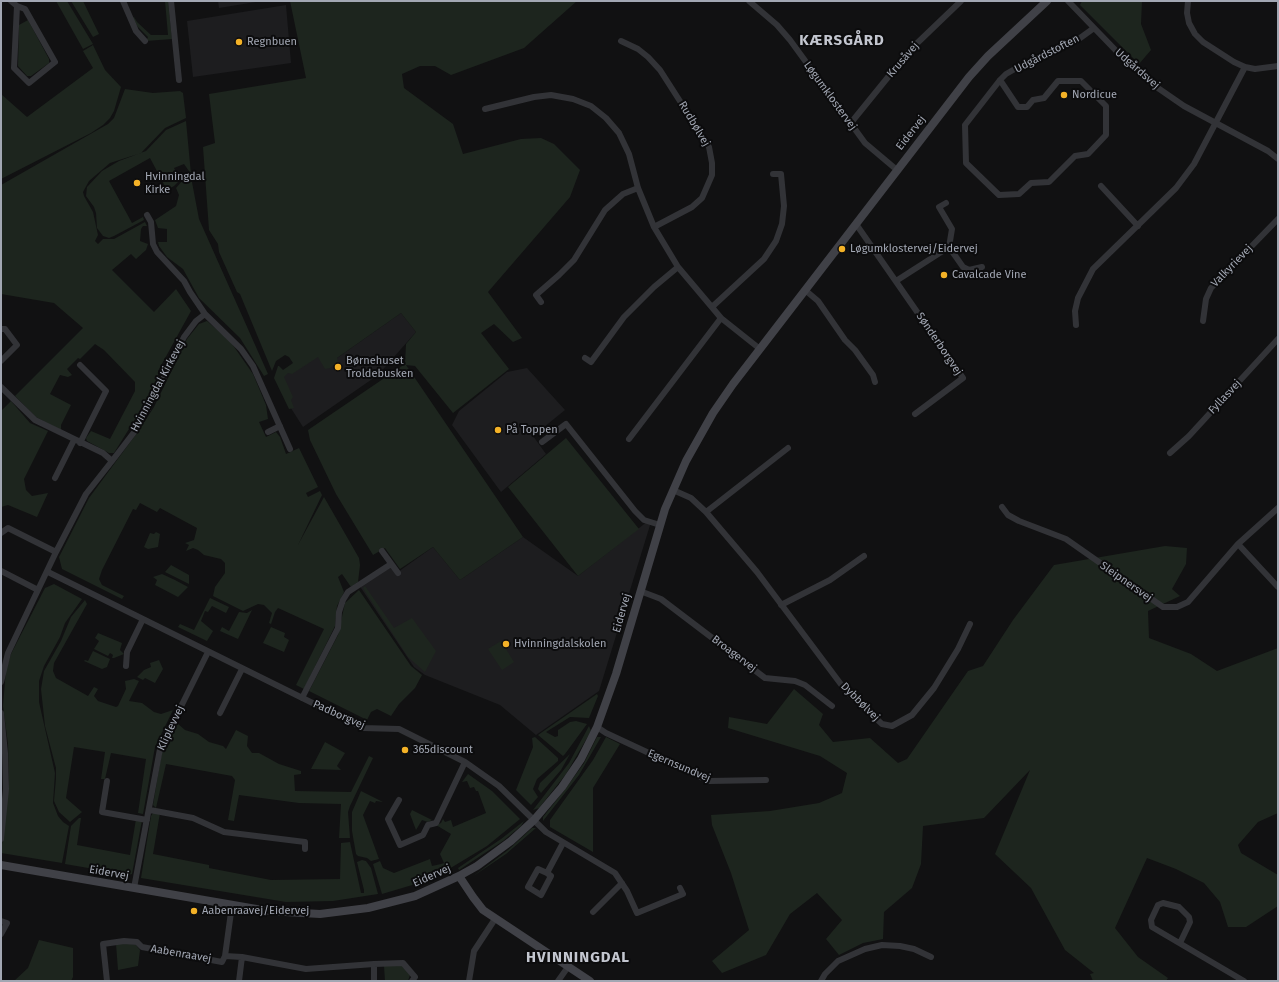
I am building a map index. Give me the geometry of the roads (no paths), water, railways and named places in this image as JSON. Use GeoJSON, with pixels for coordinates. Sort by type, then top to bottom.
{"type":"FeatureCollection","features":[{"type":"Feature","properties":{"kind":"street"},"geometry":{"type":"LineString","coordinates":[[11,1],[17,6],[25,9],[55,62],[29,83],[14,68],[17,6]]}},
{"type":"Feature","properties":{"kind":"street"},"geometry":{"type":"LineString","coordinates":[[123,1],[136,30],[145,41]]}},
{"type":"Feature","properties":{"kind":"street"},"geometry":{"type":"LineString","coordinates":[[171,1],[179,80]]}},
{"type":"Feature","properties":{"kind":"street","name":"Løgumklostervej"},"geometry":{"type":"LineString","coordinates":[[749,1],[777,25],[790,40],[850,124],[875,153],[897,170]]}},
{"type":"Feature","properties":{"kind":"street","name":"Krusåvej"},"geometry":{"type":"LineString","coordinates":[[850,124],[910,50],[961,1]]}},
{"type":"Feature","properties":{"kind":"street","name":"Eidervej"},"geometry":{"type":"LineString","coordinates":[[1,865],[291,914],[350,911],[384,905],[415,896],[459,876],[494,854],[534,820],[569,777],[597,727],[610,693],[660,525],[673,490],[692,449],[713,413],[760,349],[969,77],[993,50],[1047,1]]}},
{"type":"Feature","properties":{"kind":"street","name":"Udgårdsvej"},"geometry":{"type":"LineString","coordinates":[[1068,1],[1126,62],[1155,86],[1184,106],[1278,159]]}},
{"type":"Feature","properties":{"kind":"street"},"geometry":{"type":"LineString","coordinates":[[1188,1],[1187,13],[1189,23],[1195,34],[1209,46],[1234,62],[1245,67],[1255,69],[1278,66]]}},
{"type":"Feature","properties":{"kind":"street","name":"Udgårdstoften"},"geometry":{"type":"LineString","coordinates":[[1000,80],[1018,106],[1027,107],[1033,100],[1044,98],[1058,81],[1081,81],[1106,106],[1106,135],[1088,154],[1075,156],[1049,182],[1031,184],[1019,194],[999,195],[966,164],[965,125],[1000,80],[1020,66],[1076,41],[1094,28]]}},
{"type":"Feature","properties":{"kind":"street","name":"Rudbølvej"},"geometry":{"type":"LineString","coordinates":[[621,41],[643,53],[660,70],[709,147],[712,162],[712,176],[702,198],[692,207],[654,227]]}},
{"type":"Feature","properties":{"kind":"street"},"geometry":{"type":"LineString","coordinates":[[1076,325],[1075,311],[1078,298],[1093,269],[1176,188],[1194,164],[1245,67]]}},
{"type":"Feature","properties":{"kind":"street"},"geometry":{"type":"LineString","coordinates":[[485,109],[534,97],[552,95],[573,99],[591,106],[606,118],[619,133],[629,154],[638,188],[654,227],[678,267],[721,318],[760,349]]}},
{"type":"Feature","properties":{"kind":"street"},"geometry":{"type":"LineString","coordinates":[[712,307],[764,259],[776,241],[782,224],[784,206],[781,174],[773,174]]}},
{"type":"Feature","properties":{"kind":"street"},"geometry":{"type":"LineString","coordinates":[[1101,186],[1138,226]]}},
{"type":"Feature","properties":{"kind":"street"},"geometry":{"type":"LineString","coordinates":[[541,302],[536,295],[574,260],[605,210],[623,194],[638,188]]}},
{"type":"Feature","properties":{"kind":"street"},"geometry":{"type":"LineString","coordinates":[[946,203],[939,207],[952,229],[949,246],[963,267],[969,270],[982,267]]}},
{"type":"Feature","properties":{"kind":"street"},"geometry":{"type":"LineString","coordinates":[[147,215],[151,222],[153,244],[157,252],[184,280],[190,292],[205,314],[231,337],[249,360],[290,449]]}},
{"type":"Feature","properties":{"kind":"street","name":"Valkyrievej"},"geometry":{"type":"LineString","coordinates":[[1203,321],[1206,299],[1211,288],[1278,219]]}},
{"type":"Feature","properties":{"kind":"street","name":"Sønderborgvej"},"geometry":{"type":"LineString","coordinates":[[856,224],[963,378],[915,414]]}},
{"type":"Feature","properties":{"kind":"street"},"geometry":{"type":"LineString","coordinates":[[896,281],[949,246]]}},
{"type":"Feature","properties":{"kind":"street"},"geometry":{"type":"LineString","coordinates":[[585,358],[590,362],[624,317],[654,287],[678,267]]}},
{"type":"Feature","properties":{"kind":"street"},"geometry":{"type":"LineString","coordinates":[[805,290],[818,301],[845,340],[856,350],[873,375],[875,382]]}},
{"type":"Feature","properties":{"kind":"street","name":"Hvinningdal Kirkevej"},"geometry":{"type":"LineString","coordinates":[[1,682],[8,653],[48,572],[56,552],[86,494],[135,431],[148,409],[184,338],[196,321],[205,314]]}},
{"type":"Feature","properties":{"kind":"street"},"geometry":{"type":"LineString","coordinates":[[629,439],[721,318]]}},
{"type":"Feature","properties":{"kind":"street"},"geometry":{"type":"LineString","coordinates":[[1,329],[5,330],[17,345],[1,362]]}},
{"type":"Feature","properties":{"kind":"street","name":"Fyllasvej"},"geometry":{"type":"LineString","coordinates":[[1170,453],[1190,436],[1278,340]]}},
{"type":"Feature","properties":{"kind":"street"},"geometry":{"type":"LineString","coordinates":[[55,478],[106,391],[80,365]]}},
{"type":"Feature","properties":{"kind":"street"},"geometry":{"type":"LineString","coordinates":[[1,387],[35,420],[77,442],[103,453],[112,461]]}},
{"type":"Feature","properties":{"kind":"street"},"geometry":{"type":"LineString","coordinates":[[542,442],[566,424],[635,512],[644,520],[660,525]]}},
{"type":"Feature","properties":{"kind":"street"},"geometry":{"type":"LineString","coordinates":[[268,432],[280,426]]}},
{"type":"Feature","properties":{"kind":"street"},"geometry":{"type":"LineString","coordinates":[[706,512],[788,448]]}},
{"type":"Feature","properties":{"kind":"street","name":"Dybbølvej"},"geometry":{"type":"LineString","coordinates":[[673,490],[691,498],[706,512],[757,572],[846,691],[882,724],[892,726],[912,715],[934,688],[958,649],[970,624]]}},
{"type":"Feature","properties":{"kind":"street","name":"Sleipnersvej"},"geometry":{"type":"LineString","coordinates":[[1002,507],[1008,515],[1019,521],[1066,539],[1163,607],[1177,607],[1188,602],[1238,544],[1278,508]]}},
{"type":"Feature","properties":{"kind":"street"},"geometry":{"type":"LineString","coordinates":[[1,533],[8,528],[56,552]]}},
{"type":"Feature","properties":{"kind":"street"},"geometry":{"type":"LineString","coordinates":[[1238,544],[1278,587]]}},
{"type":"Feature","properties":{"kind":"street"},"geometry":{"type":"LineString","coordinates":[[382,551],[398,573]]}},
{"type":"Feature","properties":{"kind":"street"},"geometry":{"type":"LineString","coordinates":[[781,605],[830,580],[864,556]]}},
{"type":"Feature","properties":{"kind":"street","name":"Padborgvej"},"geometry":{"type":"LineString","coordinates":[[302,698],[338,628],[339,612],[343,600],[348,592],[391,564]]}},
{"type":"Feature","properties":{"kind":"street"},"geometry":{"type":"LineString","coordinates":[[1,570],[38,590]]}},
{"type":"Feature","properties":{"kind":"street","name":"Padborgvej"},"geometry":{"type":"LineString","coordinates":[[48,572],[363,728],[399,729],[465,762],[499,786],[546,832],[606,866],[622,883],[637,914],[683,894],[680,888]]}},
{"type":"Feature","properties":{"kind":"street","name":"Broagervej"},"geometry":{"type":"LineString","coordinates":[[640,592],[661,599],[765,678],[795,681],[805,685],[832,706]]}},
{"type":"Feature","properties":{"kind":"street"},"geometry":{"type":"LineString","coordinates":[[126,666],[127,652],[143,619]]}},
{"type":"Feature","properties":{"kind":"street","name":"Kliplevvej"},"geometry":{"type":"LineString","coordinates":[[134,888],[150,810],[160,749],[208,652]]}},
{"type":"Feature","properties":{"kind":"street"},"geometry":{"type":"LineString","coordinates":[[220,713],[242,669]]}},
{"type":"Feature","properties":{"kind":"street"},"geometry":{"type":"LineString","coordinates":[[1,713],[6,789],[1,839]]}},
{"type":"Feature","properties":{"kind":"street","name":"Egernsundvej"},"geometry":{"type":"LineString","coordinates":[[597,727],[606,733],[709,782],[766,780]]}},
{"type":"Feature","properties":{"kind":"street"},"geometry":{"type":"LineString","coordinates":[[399,800],[388,818],[400,844],[423,835],[428,825],[436,823],[465,762]]}},
{"type":"Feature","properties":{"kind":"street"},"geometry":{"type":"LineString","coordinates":[[107,781],[102,812],[147,820]]}},
{"type":"Feature","properties":{"kind":"street"},"geometry":{"type":"LineString","coordinates":[[150,810],[193,818],[224,832],[305,842],[305,850]]}},
{"type":"Feature","properties":{"kind":"street"},"geometry":{"type":"LineString","coordinates":[[547,873],[563,842]]}},
{"type":"Feature","properties":{"kind":"street"},"geometry":{"type":"LineString","coordinates":[[459,876],[473,898],[495,920],[590,981]]}},
{"type":"Feature","properties":{"kind":"street"},"geometry":{"type":"LineString","coordinates":[[593,912],[622,883]]}},
{"type":"Feature","properties":{"kind":"street"},"geometry":{"type":"LineString","coordinates":[[1180,943],[1190,922],[1189,917],[1179,907],[1163,903],[1158,905],[1151,920],[1152,927],[1244,981]]}},
{"type":"Feature","properties":{"kind":"street","name":"Aabenraavej"},"geometry":{"type":"LineString","coordinates":[[107,981],[103,944],[124,941],[137,942],[142,947],[222,962],[225,956],[232,905]]}},
{"type":"Feature","properties":{"kind":"street"},"geometry":{"type":"LineString","coordinates":[[469,981],[474,952],[495,920]]}},
{"type":"Feature","properties":{"kind":"street"},"geometry":{"type":"LineString","coordinates":[[1,921],[7,923],[1,934]]}},
{"type":"Feature","properties":{"kind":"street"},"geometry":{"type":"LineString","coordinates":[[821,981],[825,974],[838,961],[865,949],[882,946],[900,946],[914,949],[931,957]]}},
{"type":"Feature","properties":{"kind":"street","name":"Aabenraavej"},"geometry":{"type":"LineString","coordinates":[[225,956],[242,957],[306,969],[403,963],[415,977],[412,981]]}},
{"type":"Feature","properties":{"kind":"street"},"geometry":{"type":"LineString","coordinates":[[239,981],[242,957]]}},
{"type":"Feature","properties":{"kind":"street"},"geometry":{"type":"LineString","coordinates":[[374,964],[374,981]]}},
{"type":"Feature","properties":{"kind":"street"},"geometry":{"type":"LineString","coordinates":[[558,981],[568,967]]}},
{"type":"Feature","properties":{"kind":"place","name":"Regnbuen"},"geometry":{"type":"Point","coordinates":[239,42]}},
{"type":"Feature","properties":{"kind":"place","name":"Nordicue"},"geometry":{"type":"Point","coordinates":[1064,95]}},
{"type":"Feature","properties":{"kind":"place","name":"Hvinningdal Kirke"},"geometry":{"type":"Point","coordinates":[137,183]}},
{"type":"Feature","properties":{"kind":"place","name":"Løgumklostervej/Eidervej"},"geometry":{"type":"Point","coordinates":[842,249]}},
{"type":"Feature","properties":{"kind":"place","name":"Cavalcade Vine"},"geometry":{"type":"Point","coordinates":[944,275]}},
{"type":"Feature","properties":{"kind":"place","name":"Børnehuset Troldebusken"},"geometry":{"type":"Point","coordinates":[338,367]}},
{"type":"Feature","properties":{"kind":"place","name":"På Toppen"},"geometry":{"type":"Point","coordinates":[498,430]}},
{"type":"Feature","properties":{"kind":"place","name":"Hvinningdalskolen"},"geometry":{"type":"Point","coordinates":[506,644]}},
{"type":"Feature","properties":{"kind":"place","name":"365discount"},"geometry":{"type":"Point","coordinates":[405,750]}},
{"type":"Feature","properties":{"kind":"place","name":"Aabenraavej/Eidervej"},"geometry":{"type":"Point","coordinates":[194,911]}},
{"type":"Feature","properties":{"kind":"district","name":"KÆRSGÅRD"},"geometry":{"type":"Point","coordinates":[842,41]}},
{"type":"Feature","properties":{"kind":"district","name":"HVINNINGDAL"},"geometry":{"type":"Point","coordinates":[578,958]}}]}
